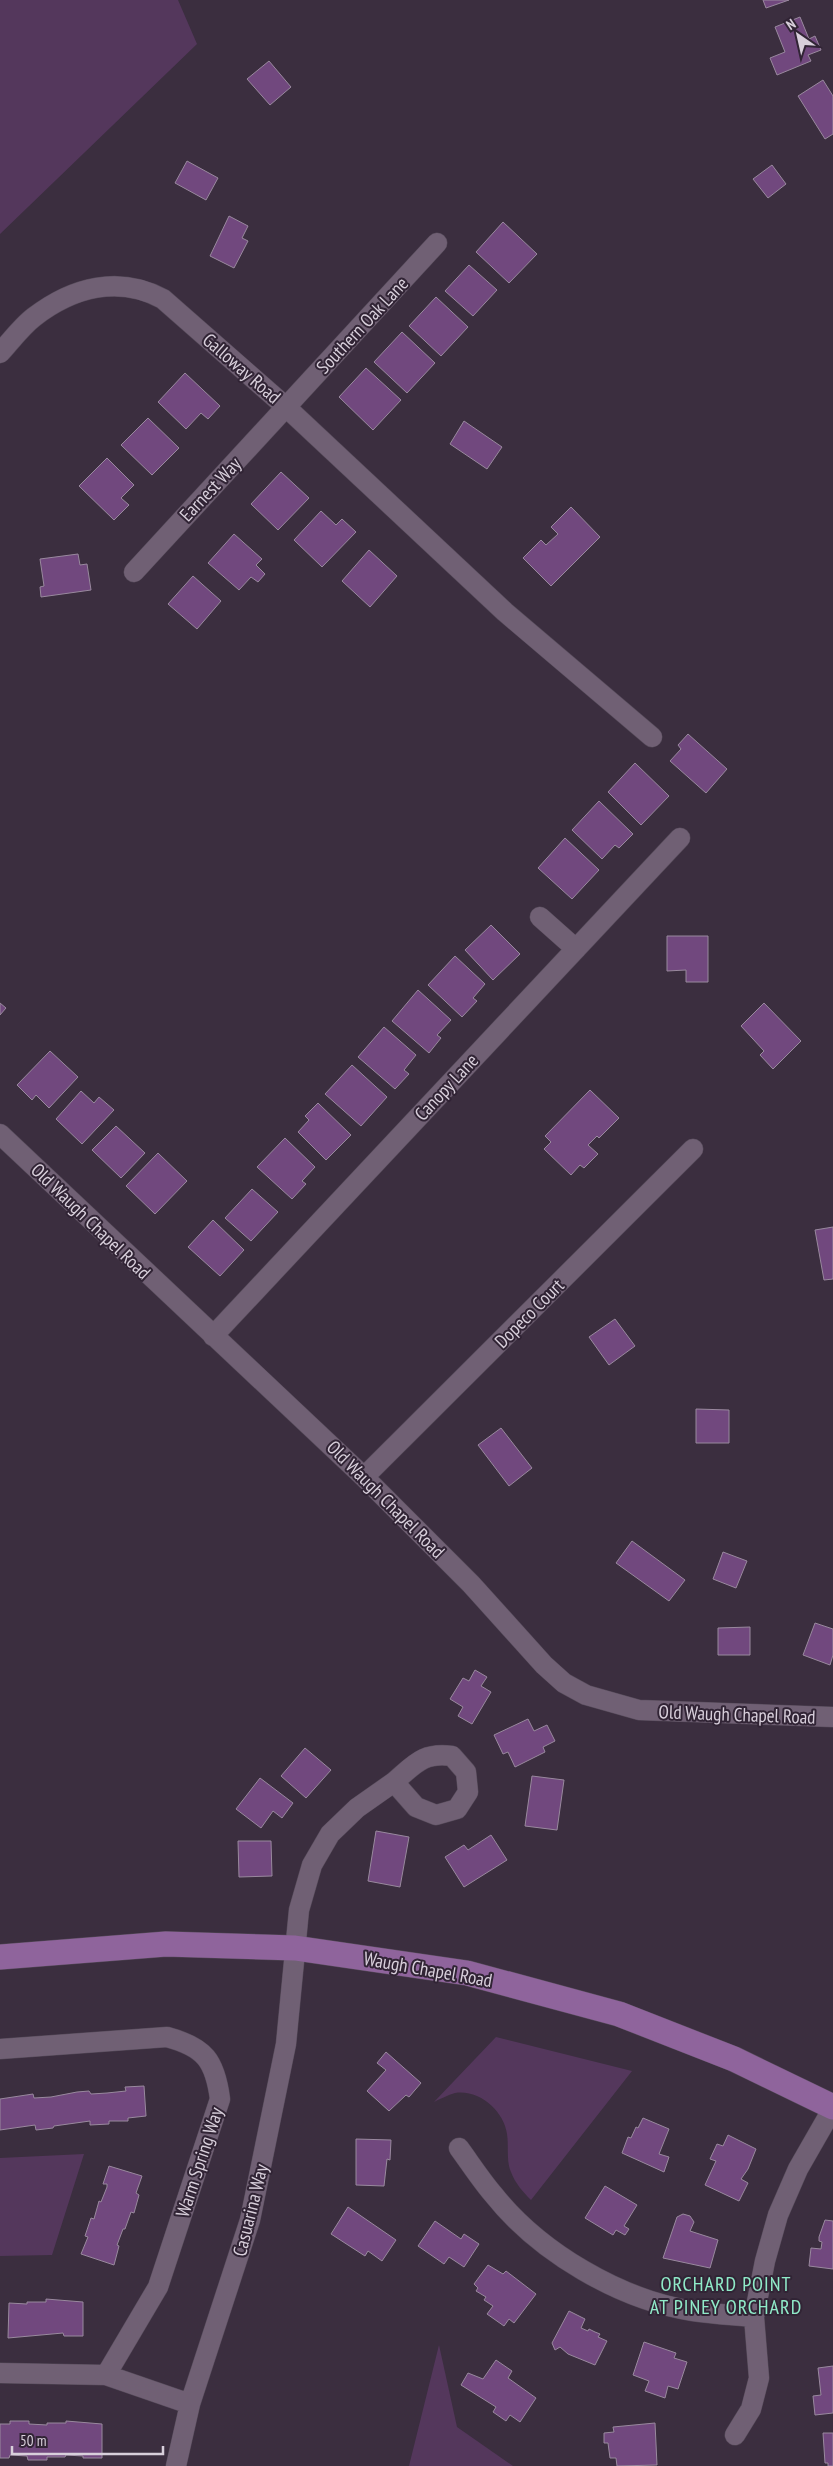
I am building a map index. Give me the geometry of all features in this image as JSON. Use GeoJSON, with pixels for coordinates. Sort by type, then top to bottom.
{"type":"FeatureCollection","features":[{"type":"Feature","properties":{"kind":"main road","name":"Waugh Chapel Road"},"geometry":{"type":"LineString","coordinates":[[0,1957],[166,1944],[295,1948],[467,1973],[619,2014],[734,2058],[833,2108]]}},
{"type":"Feature","properties":{"kind":"street","name":"Southern Oak Lane"},"geometry":{"type":"LineString","coordinates":[[286,407],[437,243]]}},
{"type":"Feature","properties":{"kind":"street","name":"Galloway Road"},"geometry":{"type":"LineString","coordinates":[[0,353],[33,317],[61,299],[84,290],[105,286],[146,290],[164,299],[286,407],[456,567],[592,687],[652,737]]}},
{"type":"Feature","properties":{"kind":"street","name":"Earnest Way"},"geometry":{"type":"LineString","coordinates":[[134,572],[286,407]]}},
{"type":"Feature","properties":{"kind":"street","name":"Canopy Lane"},"geometry":{"type":"LineString","coordinates":[[213,1336],[680,838]]}},
{"type":"Feature","properties":{"kind":"street"},"geometry":{"type":"LineString","coordinates":[[540,917],[576,949]]}},
{"type":"Feature","properties":{"kind":"street","name":"Old Waugh Chapel Road"},"geometry":{"type":"LineString","coordinates":[[0,1134],[364,1476],[471,1584],[544,1665],[564,1683],[586,1695],[639,1710],[833,1717]]}},
{"type":"Feature","properties":{"kind":"street","name":"Dopeco Court"},"geometry":{"type":"LineString","coordinates":[[364,1476],[693,1150]]}},
{"type":"Feature","properties":{"kind":"street","name":"Casuarina Way"},"geometry":{"type":"LineString","coordinates":[[176,2466],[190,2404],[250,2220],[286,2044],[301,1902],[312,1865],[330,1834],[357,1808],[394,1782]]}},
{"type":"Feature","properties":{"kind":"street","name":"Warm Spring Way"},"geometry":{"type":"LineString","coordinates":[[0,2049],[167,2037],[190,2043],[207,2058],[217,2077],[220,2099],[158,2287],[106,2375]]}},
{"type":"Feature","properties":{"kind":"street"},"geometry":{"type":"LineString","coordinates":[[735,2435],[751,2409],[759,2378],[754,2318],[765,2261],[778,2215],[798,2169],[833,2108]]}},
{"type":"Feature","properties":{"kind":"street"},"geometry":{"type":"LineString","coordinates":[[459,2148],[493,2195],[537,2240],[585,2272],[632,2294],[692,2311],[754,2318]]}},
{"type":"Feature","properties":{"kind":"street"},"geometry":{"type":"LineString","coordinates":[[0,2373],[106,2375],[190,2404]]}},
{"type":"Feature","properties":{"kind":"shaded area"},"geometry":{"type":"Polygon","coordinates":[[[0,0],[178,0],[197,44],[0,234],[0,0]]]}},
{"type":"Feature","properties":{"kind":"shaded area"},"geometry":{"type":"Polygon","coordinates":[[[496,2037],[632,2071],[531,2200],[511,2172],[505,2125],[496,2110],[489,2103],[473,2094],[455,2093],[434,2102],[496,2037]]]}},
{"type":"Feature","properties":{"kind":"shaded area"},"geometry":{"type":"Polygon","coordinates":[[[84,2154],[52,2255],[0,2256],[0,2158],[84,2154]]]}},
{"type":"Feature","properties":{"kind":"shaded area"},"geometry":{"type":"Polygon","coordinates":[[[439,2345],[457,2427],[513,2466],[409,2466],[439,2345]]]}},
{"type":"Feature","properties":{"kind":"building"},"geometry":{"type":"Polygon","coordinates":[[[763,0],[789,0],[766,8],[763,0]]]}},
{"type":"Feature","properties":{"kind":"building"},"geometry":{"type":"Polygon","coordinates":[[[800,17],[809,39],[815,36],[821,50],[808,55],[811,61],[777,75],[770,58],[785,52],[775,27],[800,17]]]}},
{"type":"Feature","properties":{"kind":"building"},"geometry":{"type":"Polygon","coordinates":[[[269,61],[291,87],[270,105],[247,79],[269,61]]]}},
{"type":"Feature","properties":{"kind":"building"},"geometry":{"type":"Polygon","coordinates":[[[823,80],[833,96],[833,134],[825,139],[798,96],[823,80]]]}},
{"type":"Feature","properties":{"kind":"building"},"geometry":{"type":"Polygon","coordinates":[[[187,161],[218,178],[206,200],[175,183],[187,161]]]}},
{"type":"Feature","properties":{"kind":"building"},"geometry":{"type":"Polygon","coordinates":[[[772,165],[786,184],[768,198],[753,179],[772,165]]]}},
{"type":"Feature","properties":{"kind":"building"},"geometry":{"type":"Polygon","coordinates":[[[229,216],[248,226],[242,238],[248,241],[234,268],[210,256],[229,216]]]}},
{"type":"Feature","properties":{"kind":"building"},"geometry":{"type":"Polygon","coordinates":[[[503,222],[537,254],[509,283],[476,252],[503,222]]]}},
{"type":"Feature","properties":{"kind":"building"},"geometry":{"type":"Polygon","coordinates":[[[469,265],[497,290],[473,316],[445,291],[469,265]]]}},
{"type":"Feature","properties":{"kind":"building"},"geometry":{"type":"Polygon","coordinates":[[[436,297],[468,327],[441,356],[409,326],[436,297]]]}},
{"type":"Feature","properties":{"kind":"building"},"geometry":{"type":"Polygon","coordinates":[[[402,332],[435,363],[407,393],[374,362],[402,332]]]}},
{"type":"Feature","properties":{"kind":"building"},"geometry":{"type":"Polygon","coordinates":[[[366,368],[401,400],[373,430],[339,397],[366,368]]]}},
{"type":"Feature","properties":{"kind":"building"},"geometry":{"type":"Polygon","coordinates":[[[185,373],[220,406],[208,419],[201,413],[186,429],[158,402],[185,373]]]}},
{"type":"Feature","properties":{"kind":"building"},"geometry":{"type":"Polygon","coordinates":[[[148,418],[179,448],[152,475],[121,445],[148,418]]]}},
{"type":"Feature","properties":{"kind":"building"},"geometry":{"type":"Polygon","coordinates":[[[464,421],[502,447],[487,469],[450,444],[464,421]]]}},
{"type":"Feature","properties":{"kind":"building"},"geometry":{"type":"Polygon","coordinates":[[[107,458],[134,485],[121,498],[129,505],[114,520],[79,486],[107,458]]]}},
{"type":"Feature","properties":{"kind":"building"},"geometry":{"type":"Polygon","coordinates":[[[281,472],[309,498],[278,530],[251,504],[281,472]]]}},
{"type":"Feature","properties":{"kind":"building"},"geometry":{"type":"Polygon","coordinates":[[[571,507],[600,537],[551,586],[523,558],[541,540],[546,545],[558,534],[551,527],[571,507]]]}},
{"type":"Feature","properties":{"kind":"building"},"geometry":{"type":"Polygon","coordinates":[[[321,511],[336,525],[342,519],[356,532],[322,567],[294,540],[321,511]]]}},
{"type":"Feature","properties":{"kind":"building"},"geometry":{"type":"Polygon","coordinates":[[[234,534],[262,559],[256,565],[265,574],[258,582],[251,577],[239,590],[208,563],[234,534]]]}},
{"type":"Feature","properties":{"kind":"building"},"geometry":{"type":"Polygon","coordinates":[[[369,550],[397,576],[370,607],[342,581],[369,550]]]}},
{"type":"Feature","properties":{"kind":"building"},"geometry":{"type":"Polygon","coordinates":[[[78,554],[80,565],[87,564],[91,590],[41,597],[40,587],[44,586],[40,559],[78,554]]]}},
{"type":"Feature","properties":{"kind":"building"},"geometry":{"type":"Polygon","coordinates":[[[193,576],[221,601],[197,629],[168,604],[193,576]]]}},
{"type":"Feature","properties":{"kind":"building"},"geometry":{"type":"Polygon","coordinates":[[[688,734],[727,769],[706,793],[670,761],[681,749],[678,745],[688,734]]]}},
{"type":"Feature","properties":{"kind":"building"},"geometry":{"type":"Polygon","coordinates":[[[635,763],[669,796],[641,825],[608,792],[635,763]]]}},
{"type":"Feature","properties":{"kind":"building"},"geometry":{"type":"Polygon","coordinates":[[[599,801],[633,834],[619,848],[615,845],[602,859],[572,830],[599,801]]]}},
{"type":"Feature","properties":{"kind":"building"},"geometry":{"type":"Polygon","coordinates":[[[565,838],[599,870],[572,899],[538,868],[565,838]]]}},
{"type":"Feature","properties":{"kind":"building"},"geometry":{"type":"Polygon","coordinates":[[[491,925],[520,954],[493,980],[465,950],[491,925]]]}},
{"type":"Feature","properties":{"kind":"building"},"geometry":{"type":"Polygon","coordinates":[[[667,936],[708,936],[708,982],[686,982],[686,970],[667,971],[667,936]]]}},
{"type":"Feature","properties":{"kind":"building"},"geometry":{"type":"Polygon","coordinates":[[[455,956],[485,984],[473,998],[477,1001],[462,1017],[428,985],[455,956]]]}},
{"type":"Feature","properties":{"kind":"building"},"geometry":{"type":"Polygon","coordinates":[[[418,990],[451,1020],[437,1035],[441,1038],[429,1053],[392,1021],[418,990]]]}},
{"type":"Feature","properties":{"kind":"building"},"geometry":{"type":"Polygon","coordinates":[[[0,1003],[6,1008],[0,1015],[0,1003]]]}},
{"type":"Feature","properties":{"kind":"building"},"geometry":{"type":"Polygon","coordinates":[[[764,1003],[801,1041],[773,1069],[760,1055],[764,1051],[741,1026],[764,1003]]]}},
{"type":"Feature","properties":{"kind":"building"},"geometry":{"type":"Polygon","coordinates":[[[384,1027],[416,1055],[404,1070],[409,1074],[395,1089],[358,1057],[384,1027]]]}},
{"type":"Feature","properties":{"kind":"building"},"geometry":{"type":"Polygon","coordinates":[[[50,1051],[78,1077],[49,1108],[36,1095],[32,1100],[17,1085],[50,1051]]]}},
{"type":"Feature","properties":{"kind":"building"},"geometry":{"type":"Polygon","coordinates":[[[352,1065],[387,1097],[361,1126],[325,1094],[352,1065]]]}},
{"type":"Feature","properties":{"kind":"building"},"geometry":{"type":"Polygon","coordinates":[[[590,1090],[619,1118],[599,1138],[597,1136],[588,1145],[598,1154],[584,1168],[580,1165],[571,1175],[544,1149],[551,1142],[545,1136],[590,1090]]]}},
{"type":"Feature","properties":{"kind":"building"},"geometry":{"type":"Polygon","coordinates":[[[81,1091],[94,1103],[99,1097],[114,1110],[82,1144],[56,1119],[81,1091]]]}},
{"type":"Feature","properties":{"kind":"building"},"geometry":{"type":"Polygon","coordinates":[[[318,1103],[351,1135],[326,1160],[298,1132],[309,1120],[305,1116],[318,1103]]]}},
{"type":"Feature","properties":{"kind":"building"},"geometry":{"type":"Polygon","coordinates":[[[116,1126],[145,1153],[121,1178],[92,1150],[116,1126]]]}},
{"type":"Feature","properties":{"kind":"building"},"geometry":{"type":"Polygon","coordinates":[[[285,1138],[315,1167],[302,1181],[306,1184],[292,1199],[257,1167],[285,1138]]]}},
{"type":"Feature","properties":{"kind":"building"},"geometry":{"type":"Polygon","coordinates":[[[158,1153],[187,1181],[155,1214],[126,1186],[158,1153]]]}},
{"type":"Feature","properties":{"kind":"building"},"geometry":{"type":"Polygon","coordinates":[[[252,1189],[278,1212],[251,1241],[225,1218],[252,1189]]]}},
{"type":"Feature","properties":{"kind":"building"},"geometry":{"type":"Polygon","coordinates":[[[213,1220],[244,1250],[220,1276],[188,1247],[213,1220]]]}},
{"type":"Feature","properties":{"kind":"building"},"geometry":{"type":"Polygon","coordinates":[[[833,1227],[833,1279],[824,1280],[815,1230],[833,1227]]]}},
{"type":"Feature","properties":{"kind":"building"},"geometry":{"type":"Polygon","coordinates":[[[615,1319],[635,1346],[609,1365],[589,1337],[615,1319]]]}},
{"type":"Feature","properties":{"kind":"building"},"geometry":{"type":"Polygon","coordinates":[[[696,1409],[729,1410],[729,1443],[696,1443],[696,1409]]]}},
{"type":"Feature","properties":{"kind":"building"},"geometry":{"type":"Polygon","coordinates":[[[501,1428],[532,1468],[509,1486],[478,1445],[501,1428]]]}},
{"type":"Feature","properties":{"kind":"building"},"geometry":{"type":"Polygon","coordinates":[[[632,1541],[685,1580],[669,1601],[616,1563],[632,1541]]]}},
{"type":"Feature","properties":{"kind":"building"},"geometry":{"type":"Polygon","coordinates":[[[723,1552],[747,1561],[736,1588],[713,1579],[723,1552]]]}},
{"type":"Feature","properties":{"kind":"building"},"geometry":{"type":"Polygon","coordinates":[[[815,1623],[833,1629],[833,1655],[830,1665],[803,1655],[815,1623]]]}},
{"type":"Feature","properties":{"kind":"building"},"geometry":{"type":"Polygon","coordinates":[[[750,1627],[750,1655],[718,1655],[718,1628],[750,1627]]]}},
{"type":"Feature","properties":{"kind":"building"},"geometry":{"type":"Polygon","coordinates":[[[475,1670],[487,1677],[481,1686],[491,1692],[472,1724],[458,1716],[463,1707],[450,1699],[463,1678],[469,1681],[475,1670]]]}},
{"type":"Feature","properties":{"kind":"building"},"geometry":{"type":"Polygon","coordinates":[[[528,1719],[534,1731],[547,1725],[555,1741],[543,1747],[545,1752],[515,1767],[508,1752],[503,1754],[494,1735],[528,1719]]]}},
{"type":"Feature","properties":{"kind":"building"},"geometry":{"type":"Polygon","coordinates":[[[305,1748],[331,1770],[306,1798],[281,1776],[305,1748]]]}},
{"type":"Feature","properties":{"kind":"building"},"geometry":{"type":"Polygon","coordinates":[[[532,1776],[564,1780],[557,1830],[525,1826],[532,1776]]]}},
{"type":"Feature","properties":{"kind":"building"},"geometry":{"type":"Polygon","coordinates":[[[260,1778],[293,1803],[282,1818],[273,1811],[261,1828],[236,1809],[260,1778]]]}},
{"type":"Feature","properties":{"kind":"building"},"geometry":{"type":"Polygon","coordinates":[[[376,1831],[409,1837],[400,1887],[368,1881],[376,1831]]]}},
{"type":"Feature","properties":{"kind":"building"},"geometry":{"type":"Polygon","coordinates":[[[491,1835],[507,1860],[464,1887],[445,1857],[464,1845],[468,1850],[491,1835]]]}},
{"type":"Feature","properties":{"kind":"building"},"geometry":{"type":"Polygon","coordinates":[[[238,1841],[271,1841],[272,1876],[239,1877],[238,1841]]]}},
{"type":"Feature","properties":{"kind":"building"},"geometry":{"type":"Polygon","coordinates":[[[386,2052],[421,2083],[409,2097],[406,2095],[389,2111],[367,2091],[386,2070],[377,2063],[386,2052]]]}},
{"type":"Feature","properties":{"kind":"building"},"geometry":{"type":"Polygon","coordinates":[[[144,2086],[146,2116],[128,2118],[128,2121],[109,2121],[109,2124],[90,2125],[90,2121],[36,2130],[35,2125],[0,2130],[0,2099],[33,2094],[34,2098],[89,2091],[91,2094],[107,2093],[126,2091],[125,2087],[144,2086]]]}},
{"type":"Feature","properties":{"kind":"building"},"geometry":{"type":"Polygon","coordinates":[[[643,2118],[669,2129],[659,2154],[669,2157],[664,2172],[622,2153],[628,2137],[631,2138],[643,2118]]]}},
{"type":"Feature","properties":{"kind":"building"},"geometry":{"type":"Polygon","coordinates":[[[728,2135],[756,2149],[748,2169],[741,2179],[748,2183],[739,2201],[705,2185],[716,2161],[710,2159],[717,2144],[723,2146],[728,2135]]]}},
{"type":"Feature","properties":{"kind":"building"},"geometry":{"type":"Polygon","coordinates":[[[356,2139],[391,2140],[390,2160],[387,2159],[384,2186],[356,2185],[356,2139]]]}},
{"type":"Feature","properties":{"kind":"building"},"geometry":{"type":"Polygon","coordinates":[[[109,2166],[142,2176],[136,2193],[139,2195],[134,2213],[131,2212],[125,2229],[123,2229],[117,2245],[119,2246],[114,2265],[81,2254],[88,2237],[85,2236],[91,2218],[94,2219],[99,2201],[101,2202],[107,2187],[107,2184],[103,2184],[109,2166]]]}},
{"type":"Feature","properties":{"kind":"building"},"geometry":{"type":"Polygon","coordinates":[[[605,2186],[637,2205],[624,2226],[629,2229],[625,2235],[616,2230],[613,2235],[585,2218],[605,2186]]]}},
{"type":"Feature","properties":{"kind":"building"},"geometry":{"type":"Polygon","coordinates":[[[348,2207],[396,2240],[382,2261],[368,2251],[365,2256],[331,2234],[348,2207]]]}},
{"type":"Feature","properties":{"kind":"building"},"geometry":{"type":"Polygon","coordinates":[[[683,2214],[690,2216],[694,2222],[690,2231],[718,2240],[710,2268],[663,2258],[677,2217],[683,2214]]]}},
{"type":"Feature","properties":{"kind":"building"},"geometry":{"type":"Polygon","coordinates":[[[825,2220],[833,2221],[833,2269],[809,2266],[811,2248],[821,2249],[822,2242],[819,2241],[819,2237],[825,2220]]]}},
{"type":"Feature","properties":{"kind":"building"},"geometry":{"type":"Polygon","coordinates":[[[435,2221],[461,2239],[464,2234],[479,2244],[464,2267],[449,2257],[444,2264],[418,2246],[435,2221]]]}},
{"type":"Feature","properties":{"kind":"building"},"geometry":{"type":"Polygon","coordinates":[[[488,2265],[503,2274],[506,2271],[536,2294],[514,2323],[509,2319],[504,2326],[487,2314],[493,2306],[484,2300],[486,2297],[476,2291],[478,2288],[474,2284],[488,2265]]]}},
{"type":"Feature","properties":{"kind":"building"},"geometry":{"type":"Polygon","coordinates":[[[46,2299],[83,2302],[83,2336],[64,2336],[63,2333],[8,2338],[9,2303],[46,2302],[46,2299]]]}},
{"type":"Feature","properties":{"kind":"building"},"geometry":{"type":"Polygon","coordinates":[[[569,2311],[585,2319],[581,2328],[600,2334],[598,2337],[607,2341],[595,2365],[568,2354],[560,2347],[555,2350],[552,2343],[569,2311]]]}},
{"type":"Feature","properties":{"kind":"building"},"geometry":{"type":"Polygon","coordinates":[[[644,2342],[676,2353],[674,2358],[687,2362],[678,2389],[668,2386],[665,2398],[645,2391],[649,2381],[633,2375],[644,2342]]]}},
{"type":"Feature","properties":{"kind":"building"},"geometry":{"type":"Polygon","coordinates":[[[496,2360],[512,2371],[508,2378],[536,2398],[520,2422],[510,2415],[506,2421],[493,2412],[496,2407],[461,2385],[468,2373],[483,2379],[496,2360]]]}},
{"type":"Feature","properties":{"kind":"building"},"geometry":{"type":"Polygon","coordinates":[[[833,2366],[833,2413],[815,2415],[813,2396],[821,2395],[818,2368],[833,2366]]]}},
{"type":"Feature","properties":{"kind":"building"},"geometry":{"type":"Polygon","coordinates":[[[10,2421],[29,2421],[29,2424],[47,2425],[47,2423],[66,2423],[66,2421],[102,2424],[102,2458],[83,2458],[83,2456],[66,2455],[65,2457],[47,2457],[47,2460],[28,2460],[27,2456],[10,2455],[9,2458],[0,2458],[0,2424],[10,2424],[10,2421]]]}},
{"type":"Feature","properties":{"kind":"building"},"geometry":{"type":"Polygon","coordinates":[[[655,2423],[657,2465],[617,2466],[616,2458],[610,2458],[608,2443],[604,2443],[604,2433],[614,2432],[613,2427],[655,2423]]]}},
{"type":"Feature","properties":{"kind":"building"},"geometry":{"type":"Polygon","coordinates":[[[823,2433],[833,2433],[833,2466],[828,2466],[828,2463],[825,2463],[823,2433]]]}},
{"type":"Feature","properties":{"kind":"district","name":"ORCHARD POINT AT PINEY ORCHARD"},"geometry":{"type":"Point","coordinates":[726,2296]}}]}
